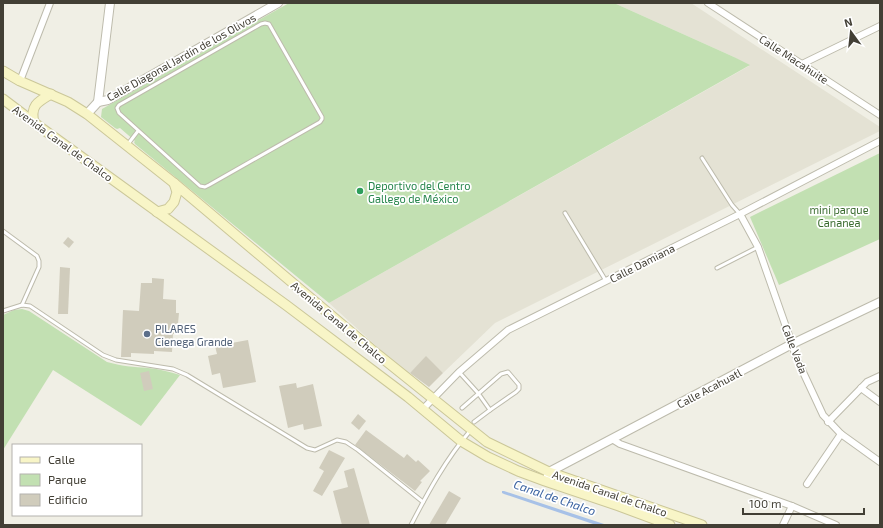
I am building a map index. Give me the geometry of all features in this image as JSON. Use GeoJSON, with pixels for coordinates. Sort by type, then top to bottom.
{"type":"FeatureCollection","features":[{"type":"Feature","properties":{"kind":"main road","name":"Avenida Canal de Chalco"},"geometry":{"type":"LineString","coordinates":[[3,71],[20,81],[68,102],[87,114],[174,184],[322,309],[433,399],[473,426],[487,442],[550,472],[702,525]]}},
{"type":"Feature","properties":{"kind":"main road"},"geometry":{"type":"LineString","coordinates":[[34,122],[34,109],[37,102],[51,94]]}},
{"type":"Feature","properties":{"kind":"main road","name":"Avenida Canal de Chalco"},"geometry":{"type":"LineString","coordinates":[[3,98],[408,396],[461,441],[488,457],[518,471],[670,525]]}},
{"type":"Feature","properties":{"kind":"main road"},"geometry":{"type":"LineString","coordinates":[[157,212],[168,209],[174,202],[177,192],[174,184]]}},
{"type":"Feature","properties":{"kind":"street"},"geometry":{"type":"LineString","coordinates":[[20,81],[50,3]]}},
{"type":"Feature","properties":{"kind":"street"},"geometry":{"type":"LineString","coordinates":[[98,102],[110,3]]}},
{"type":"Feature","properties":{"kind":"street","name":"Calle Diagonal Jardín de los Olivos"},"geometry":{"type":"LineString","coordinates":[[87,114],[98,102],[108,100],[278,3]]}},
{"type":"Feature","properties":{"kind":"street","name":"Calle Macahuite"},"geometry":{"type":"LineString","coordinates":[[708,3],[880,116]]}},
{"type":"Feature","properties":{"kind":"street"},"geometry":{"type":"LineString","coordinates":[[802,64],[880,26]]}},
{"type":"Feature","properties":{"kind":"street","name":"Calle Damiana"},"geometry":{"type":"LineString","coordinates":[[423,409],[459,372],[508,330],[740,214],[880,141]]}},
{"type":"Feature","properties":{"kind":"street","name":"Calle Vada"},"geometry":{"type":"LineString","coordinates":[[740,214],[758,247],[796,357],[823,415],[841,434],[880,462]]}},
{"type":"Feature","properties":{"kind":"street","name":"Calle Acahuatl"},"geometry":{"type":"LineString","coordinates":[[550,472],[792,344],[880,303]]}},
{"type":"Feature","properties":{"kind":"street"},"geometry":{"type":"LineString","coordinates":[[828,422],[867,382],[880,376]]}},
{"type":"Feature","properties":{"kind":"street"},"geometry":{"type":"LineString","coordinates":[[861,388],[880,402]]}},
{"type":"Feature","properties":{"kind":"street"},"geometry":{"type":"LineString","coordinates":[[808,484],[841,434]]}},
{"type":"Feature","properties":{"kind":"street"},"geometry":{"type":"LineString","coordinates":[[612,439],[620,444],[792,506],[836,525]]}},
{"type":"Feature","properties":{"kind":"street"},"geometry":{"type":"LineString","coordinates":[[545,481],[550,472]]}},
{"type":"Feature","properties":{"kind":"street"},"geometry":{"type":"LineString","coordinates":[[783,525],[792,506]]}},
{"type":"Feature","properties":{"kind":"lane"},"geometry":{"type":"LineString","coordinates":[[265,23],[269,24],[322,117],[320,122],[205,186],[200,186],[138,131],[118,113],[117,108],[119,105],[265,23]]}},
{"type":"Feature","properties":{"kind":"lane"},"geometry":{"type":"LineString","coordinates":[[126,146],[138,131]]}},
{"type":"Feature","properties":{"kind":"lane"},"geometry":{"type":"LineString","coordinates":[[702,158],[740,214]]}},
{"type":"Feature","properties":{"kind":"lane"},"geometry":{"type":"LineString","coordinates":[[565,213],[606,281]]}},
{"type":"Feature","properties":{"kind":"lane"},"geometry":{"type":"LineString","coordinates":[[3,231],[37,256],[39,261],[39,266],[22,305]]}},
{"type":"Feature","properties":{"kind":"lane"},"geometry":{"type":"LineString","coordinates":[[717,268],[758,247]]}},
{"type":"Feature","properties":{"kind":"lane"},"geometry":{"type":"LineString","coordinates":[[3,311],[22,305],[30,306],[103,355],[116,360],[173,368],[307,448],[315,450],[338,440],[346,442],[423,502]]}},
{"type":"Feature","properties":{"kind":"lane"},"geometry":{"type":"LineString","coordinates":[[459,372],[478,393],[490,410]]}},
{"type":"Feature","properties":{"kind":"lane"},"geometry":{"type":"LineString","coordinates":[[411,525],[442,468],[461,441],[473,426],[490,410],[516,392],[519,389],[519,385],[508,372],[505,372],[478,393],[462,408]]}},
{"type":"Feature","properties":{"kind":"shaded area"},"geometry":{"type":"Polygon","coordinates":[[[614,3],[691,3],[880,127],[880,131],[495,323],[443,373],[426,357],[408,375],[329,303],[749,66],[734,57],[614,3]]]}},
{"type":"Feature","properties":{"kind":"green space","name":"Deportivo del Centro Gallego de México"},"geometry":{"type":"Polygon","coordinates":[[[289,3],[614,3],[750,65],[329,303],[135,144],[135,141],[120,128],[115,128],[101,117],[102,109],[289,3]]]}},
{"type":"Feature","properties":{"kind":"green space","name":"mini parque Cananea"},"geometry":{"type":"Polygon","coordinates":[[[880,153],[880,239],[779,285],[750,217],[880,153]]]}},
{"type":"Feature","properties":{"kind":"green space"},"geometry":{"type":"Polygon","coordinates":[[[22,309],[29,311],[107,362],[156,369],[180,375],[141,426],[53,370],[3,450],[3,315],[14,310],[22,309]]]}},
{"type":"Feature","properties":{"kind":"water"},"geometry":{"type":"Polygon","coordinates":[[[502,491],[607,525],[596,525],[504,494],[502,491]]]}},
{"type":"Feature","properties":{"kind":"building"},"geometry":{"type":"Polygon","coordinates":[[[68,237],[74,242],[69,248],[63,243],[68,237]]]}},
{"type":"Feature","properties":{"kind":"building"},"geometry":{"type":"Polygon","coordinates":[[[60,267],[70,268],[68,314],[58,314],[60,267]]]}},
{"type":"Feature","properties":{"kind":"building"},"geometry":{"type":"Polygon","coordinates":[[[152,278],[164,279],[163,299],[176,300],[176,313],[179,313],[177,334],[173,334],[172,352],[154,351],[154,354],[131,353],[131,357],[121,357],[123,310],[139,311],[141,283],[152,283],[152,278]]]}},
{"type":"Feature","properties":{"kind":"building"},"geometry":{"type":"Polygon","coordinates":[[[248,340],[256,382],[223,388],[220,373],[212,375],[208,356],[217,354],[215,346],[248,340]]]}},
{"type":"Feature","properties":{"kind":"building"},"geometry":{"type":"Polygon","coordinates":[[[426,356],[443,373],[429,387],[410,373],[426,356]]]}},
{"type":"Feature","properties":{"kind":"building"},"geometry":{"type":"Polygon","coordinates":[[[149,371],[153,389],[144,391],[140,373],[149,371]]]}},
{"type":"Feature","properties":{"kind":"building"},"geometry":{"type":"Polygon","coordinates":[[[296,383],[297,388],[313,384],[322,426],[304,430],[303,424],[288,428],[279,386],[296,383]]]}},
{"type":"Feature","properties":{"kind":"building"},"geometry":{"type":"Polygon","coordinates":[[[358,414],[366,421],[359,430],[351,423],[358,414]]]}},
{"type":"Feature","properties":{"kind":"building"},"geometry":{"type":"Polygon","coordinates":[[[366,430],[404,458],[407,454],[416,462],[418,460],[430,471],[420,481],[422,482],[415,491],[355,445],[366,430]]]}},
{"type":"Feature","properties":{"kind":"building"},"geometry":{"type":"Polygon","coordinates":[[[329,450],[345,458],[322,496],[313,491],[324,471],[319,468],[329,450]]]}},
{"type":"Feature","properties":{"kind":"building"},"geometry":{"type":"Polygon","coordinates":[[[354,468],[370,525],[342,525],[333,491],[348,487],[344,471],[354,468]]]}},
{"type":"Feature","properties":{"kind":"building"},"geometry":{"type":"Polygon","coordinates":[[[449,491],[461,498],[445,525],[429,525],[449,491]]]}},
{"type":"Feature","properties":{"kind":"place","name":"Deportivo del Centro Gallego de México"},"geometry":{"type":"Point","coordinates":[360,191]}},
{"type":"Feature","properties":{"kind":"place","name":"PILARES Cienega Grande"},"geometry":{"type":"Point","coordinates":[147,334]}},
{"type":"Feature","properties":{"kind":"water label","name":"Canal de Chalco"},"geometry":{"type":"Point","coordinates":[555,497]}}]}
